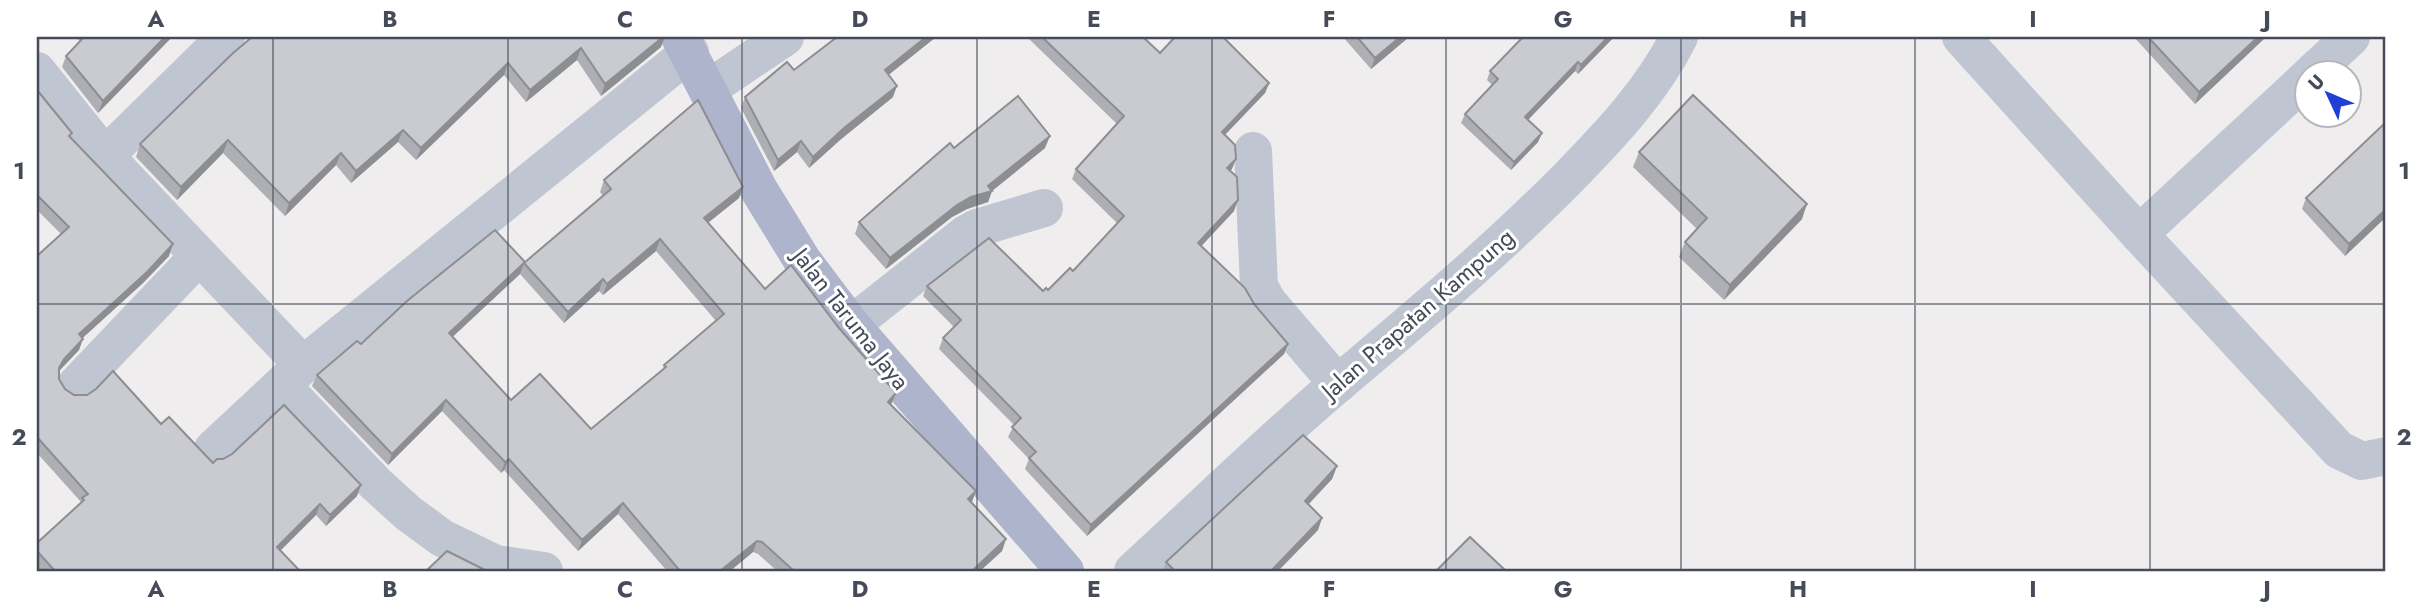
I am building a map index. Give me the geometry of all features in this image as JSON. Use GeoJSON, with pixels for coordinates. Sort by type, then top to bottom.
{"type":"FeatureCollection","features":[{"type":"Feature","properties":{"kind":"main road","name":"Jalan Taruma Jaya"},"geometry":{"type":"LineString","coordinates":[[685,45],[759,190],[802,260],[851,325],[1065,571]]}},
{"type":"Feature","properties":{"kind":"street"},"geometry":{"type":"LineString","coordinates":[[105,156],[226,37]]}},
{"type":"Feature","properties":{"kind":"street"},"geometry":{"type":"LineString","coordinates":[[708,89],[785,37]]}},
{"type":"Feature","properties":{"kind":"street","name":"Jalan Prapatan Kampung"},"geometry":{"type":"LineString","coordinates":[[1133,571],[1338,384],[1466,276],[1601,144],[1643,94],[1679,37]]}},
{"type":"Feature","properties":{"kind":"street"},"geometry":{"type":"LineString","coordinates":[[1961,37],[2339,450],[2362,461],[2386,456]]}},
{"type":"Feature","properties":{"kind":"street"},"geometry":{"type":"LineString","coordinates":[[2326,60],[2351,37]]}},
{"type":"Feature","properties":{"kind":"street"},"geometry":{"type":"LineString","coordinates":[[214,449],[293,375],[685,45]]}},
{"type":"Feature","properties":{"kind":"street"},"geometry":{"type":"LineString","coordinates":[[37,71],[105,156],[200,256],[376,484],[408,513],[442,538],[496,564],[544,571]]}},
{"type":"Feature","properties":{"kind":"street"},"geometry":{"type":"LineString","coordinates":[[2139,234],[2294,90]]}},
{"type":"Feature","properties":{"kind":"street"},"geometry":{"type":"LineString","coordinates":[[1253,151],[1259,286],[1268,301],[1338,384]]}},
{"type":"Feature","properties":{"kind":"street"},"geometry":{"type":"LineString","coordinates":[[851,325],[966,234],[977,228],[1044,208]]}},
{"type":"Feature","properties":{"kind":"street"},"geometry":{"type":"LineString","coordinates":[[76,386],[200,256]]}},
{"type":"Feature","properties":{"kind":"building"},"geometry":{"type":"Polygon","coordinates":[[[84,37],[165,37],[103,101],[66,56],[84,37]]]}},
{"type":"Feature","properties":{"kind":"building"},"geometry":{"type":"Polygon","coordinates":[[[252,37],[663,37],[605,84],[581,48],[530,90],[508,63],[421,148],[403,130],[356,171],[341,153],[289,203],[228,140],[181,187],[140,144],[252,37]]]}},
{"type":"Feature","properties":{"kind":"building"},"geometry":{"type":"Polygon","coordinates":[[[837,37],[926,37],[885,70],[897,86],[844,128],[813,157],[801,141],[778,160],[745,97],[787,62],[794,70],[837,37]]]}},
{"type":"Feature","properties":{"kind":"building"},"geometry":{"type":"Polygon","coordinates":[[[1042,37],[1143,37],[1160,53],[1175,37],[1223,37],[1269,83],[1222,132],[1235,145],[1236,159],[1227,168],[1237,177],[1238,200],[1198,243],[1245,288],[1254,304],[1288,344],[1091,525],[1029,458],[1036,452],[1012,427],[1021,418],[943,338],[961,320],[927,286],[989,238],[1043,291],[1046,288],[1048,290],[1070,268],[1073,271],[1124,216],[1076,169],[1124,116],[1042,37]]]}},
{"type":"Feature","properties":{"kind":"building"},"geometry":{"type":"Polygon","coordinates":[[[1357,37],[1400,37],[1375,58],[1357,37]]]}},
{"type":"Feature","properties":{"kind":"building"},"geometry":{"type":"Polygon","coordinates":[[[1523,37],[1608,37],[1581,65],[1578,62],[1525,117],[1542,133],[1514,162],[1465,114],[1498,79],[1490,71],[1523,37]]]}},
{"type":"Feature","properties":{"kind":"building"},"geometry":{"type":"Polygon","coordinates":[[[2148,37],[2258,37],[2199,92],[2148,37]]]}},
{"type":"Feature","properties":{"kind":"building"},"geometry":{"type":"Polygon","coordinates":[[[37,90],[72,133],[69,136],[173,244],[147,272],[79,334],[83,339],[64,359],[59,368],[59,379],[65,389],[74,395],[87,395],[113,371],[161,424],[169,417],[213,463],[232,454],[284,405],[361,485],[330,515],[320,504],[277,547],[300,571],[55,571],[37,551],[37,543],[88,494],[37,437],[37,256],[69,227],[37,195],[37,90]]]}},
{"type":"Feature","properties":{"kind":"building"},"geometry":{"type":"Polygon","coordinates":[[[1693,95],[1807,204],[1730,285],[1685,242],[1707,218],[1639,152],[1693,95]]]}},
{"type":"Feature","properties":{"kind":"building"},"geometry":{"type":"Polygon","coordinates":[[[1018,96],[1050,136],[988,186],[992,191],[971,197],[957,205],[890,258],[859,222],[950,143],[954,148],[1018,96]]]}},
{"type":"Feature","properties":{"kind":"building"},"geometry":{"type":"Polygon","coordinates":[[[698,100],[743,187],[704,218],[765,289],[791,265],[839,328],[896,393],[888,402],[976,491],[968,499],[1006,539],[972,571],[794,571],[762,542],[757,541],[720,571],[680,571],[623,503],[582,540],[509,459],[505,462],[446,400],[392,454],[317,375],[357,341],[361,344],[407,301],[495,230],[525,262],[449,333],[511,400],[540,374],[591,429],[666,367],[664,365],[724,314],[660,239],[607,284],[603,279],[568,312],[524,263],[611,189],[604,180],[698,100]]]}},
{"type":"Feature","properties":{"kind":"building"},"geometry":{"type":"Polygon","coordinates":[[[2386,122],[2386,209],[2349,244],[2306,198],[2386,122]]]}},
{"type":"Feature","properties":{"kind":"building"},"geometry":{"type":"Polygon","coordinates":[[[1303,435],[1337,466],[1305,501],[1322,518],[1271,571],[1175,571],[1166,562],[1303,435]]]}},
{"type":"Feature","properties":{"kind":"building"},"geometry":{"type":"Polygon","coordinates":[[[1470,537],[1506,571],[1436,571],[1470,537]]]}},
{"type":"Feature","properties":{"kind":"building"},"geometry":{"type":"Polygon","coordinates":[[[447,551],[487,571],[426,571],[447,551]]]}}]}
